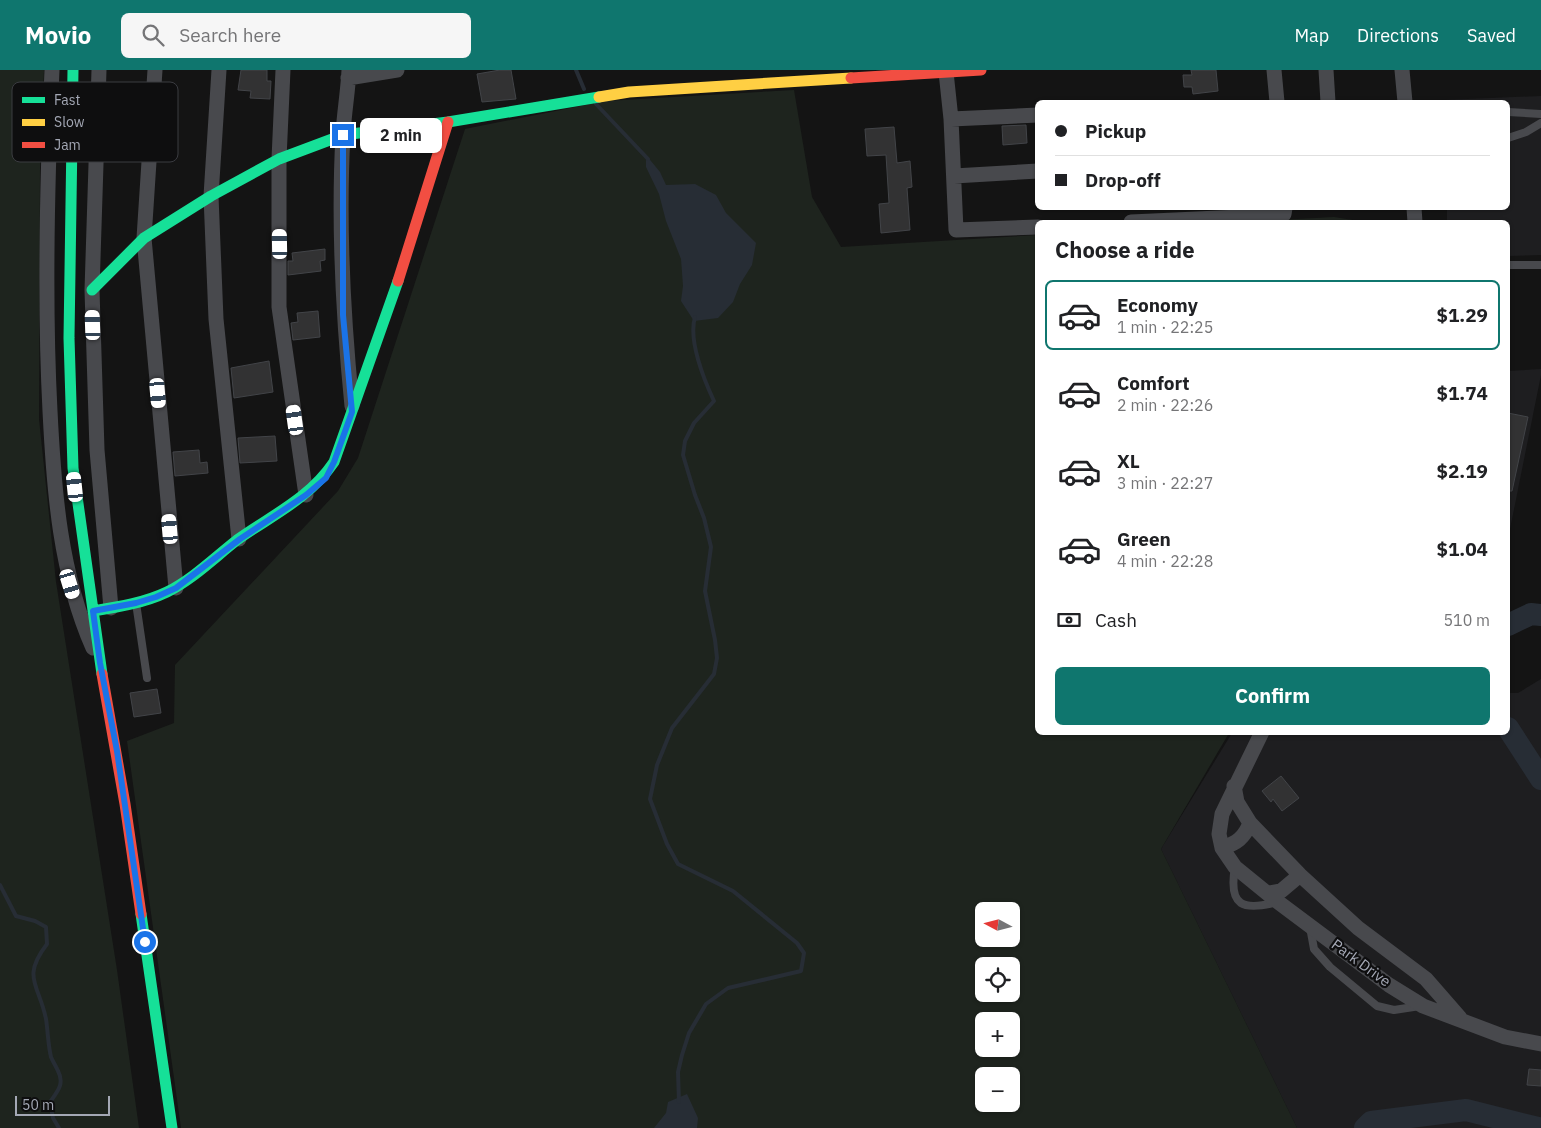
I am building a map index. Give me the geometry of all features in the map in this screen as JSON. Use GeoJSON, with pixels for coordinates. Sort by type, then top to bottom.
{"type":"FeatureCollection","features":[{"type":"Feature","properties":{"kind":"street"},"geometry":{"type":"LineString","coordinates":[[219,70],[211,196],[216,319],[240,539]]}},
{"type":"Feature","properties":{"kind":"street"},"geometry":{"type":"LineString","coordinates":[[283,70],[279,159],[279,307],[306,495]]}},
{"type":"Feature","properties":{"kind":"street"},"geometry":{"type":"LineString","coordinates":[[352,412],[343,315],[343,135],[348,74],[397,70]]}},
{"type":"Feature","properties":{"kind":"street"},"geometry":{"type":"LineString","coordinates":[[92,290],[144,238],[211,196],[279,159],[343,135],[448,122],[629,92],[884,72],[981,70]]}},
{"type":"Feature","properties":{"kind":"street"},"geometry":{"type":"LineString","coordinates":[[1274,70],[1277,100]]}},
{"type":"Feature","properties":{"kind":"street"},"geometry":{"type":"LineString","coordinates":[[1326,70],[1328,100]]}},
{"type":"Feature","properties":{"kind":"street"},"geometry":{"type":"LineString","coordinates":[[1402,70],[1405,100]]}},
{"type":"Feature","properties":{"kind":"street"},"geometry":{"type":"LineString","coordinates":[[946,72],[951,119],[956,230],[1035,227]]}},
{"type":"Feature","properties":{"kind":"street"},"geometry":{"type":"LineString","coordinates":[[951,119],[1035,115]]}},
{"type":"Feature","properties":{"kind":"street"},"geometry":{"type":"LineString","coordinates":[[93,611],[136,603],[176,588],[240,539],[306,495],[326,478],[334,462],[395,290],[448,122]]}},
{"type":"Feature","properties":{"kind":"street"},"geometry":{"type":"LineString","coordinates":[[48,162],[49,386],[54,479],[70,584],[83,625],[100,663]]}},
{"type":"Feature","properties":{"kind":"street"},"geometry":{"type":"LineString","coordinates":[[72,162],[69,338],[73,468],[100,663],[125,804],[172,1128]]}},
{"type":"Feature","properties":{"kind":"street"},"geometry":{"type":"LineString","coordinates":[[96,162],[92,290],[97,450],[112,608]]}},
{"type":"Feature","properties":{"kind":"street"},"geometry":{"type":"LineString","coordinates":[[149,162],[144,238],[176,588]]}},
{"type":"Feature","properties":{"kind":"street"},"geometry":{"type":"LineString","coordinates":[[954,176],[1035,171]]}},
{"type":"Feature","properties":{"kind":"street"},"geometry":{"type":"LineString","coordinates":[[1174,220],[1281,215],[1284,214],[1285,210]]}},
{"type":"Feature","properties":{"kind":"street"},"geometry":{"type":"LineString","coordinates":[[47,280],[70,282]]}},
{"type":"Feature","properties":{"kind":"street"},"geometry":{"type":"LineString","coordinates":[[1250,823],[1244,836],[1235,843],[1222,848],[1219,834],[1222,814],[1260,735]]}},
{"type":"Feature","properties":{"kind":"street","name":"Park Drive"},"geometry":{"type":"LineString","coordinates":[[1234,786],[1237,802],[1250,823],[1300,875],[1358,928],[1426,979],[1462,1019]]}},
{"type":"Feature","properties":{"kind":"street","name":"Park Drive"},"geometry":{"type":"LineString","coordinates":[[1222,848],[1235,867],[1389,985],[1423,1006],[1462,1019],[1482,1030],[1505,1037],[1541,1044]]}},
{"type":"Feature","properties":{"kind":"street"},"geometry":{"type":"LineString","coordinates":[[1274,897],[1300,875]]}},
{"type":"Feature","properties":{"kind":"lane"},"geometry":{"type":"LineString","coordinates":[[1510,112],[1541,114]]}},
{"type":"Feature","properties":{"kind":"lane"},"geometry":{"type":"LineString","coordinates":[[1510,137],[1526,132],[1541,123]]}},
{"type":"Feature","properties":{"kind":"lane"},"geometry":{"type":"LineString","coordinates":[[1510,265],[1541,265]]}},
{"type":"Feature","properties":{"kind":"lane"},"geometry":{"type":"LineString","coordinates":[[136,603],[147,678]]}},
{"type":"Feature","properties":{"kind":"lane"},"geometry":{"type":"LineString","coordinates":[[1235,867],[1232,885],[1237,899],[1246,907],[1257,907],[1274,897]]}},
{"type":"Feature","properties":{"kind":"lane"},"geometry":{"type":"LineString","coordinates":[[1310,925],[1314,949],[1330,967],[1377,1006],[1394,1010],[1423,1006]]}},
{"type":"Feature","properties":{"kind":"shaded area"},"geometry":{"type":"Polygon","coordinates":[[[0,70],[44,70],[44,82],[12,82],[12,162],[40,162],[39,419],[56,582],[117,970],[139,1128],[0,1128],[0,70]]]}},
{"type":"Feature","properties":{"kind":"shaded area"},"geometry":{"type":"Polygon","coordinates":[[[794,90],[812,197],[841,247],[1035,235],[1035,735],[1228,735],[1161,849],[1297,1128],[181,1128],[127,741],[174,723],[175,665],[338,491],[358,458],[465,129],[606,101],[794,90]]]}},
{"type":"Feature","properties":{"kind":"shaded area"},"geometry":{"type":"Polygon","coordinates":[[[1541,96],[1541,255],[1510,256],[1510,220],[1447,220],[1447,210],[1510,210],[1510,100],[1444,100],[1541,96]]]}},
{"type":"Feature","properties":{"kind":"shaded area"},"geometry":{"type":"Polygon","coordinates":[[[646,155],[660,172],[666,185],[695,184],[716,195],[726,213],[756,243],[752,265],[740,284],[733,302],[718,318],[694,321],[681,301],[683,286],[681,259],[666,221],[659,194],[646,167],[646,155]]]}},
{"type":"Feature","properties":{"kind":"shaded area"},"geometry":{"type":"Polygon","coordinates":[[[1334,217],[1353,220],[1280,220],[1334,217]]]}},
{"type":"Feature","properties":{"kind":"shaded area"},"geometry":{"type":"Polygon","coordinates":[[[1541,369],[1510,529],[1510,371],[1541,369]]]}},
{"type":"Feature","properties":{"kind":"shaded area"},"geometry":{"type":"Polygon","coordinates":[[[1541,679],[1541,1128],[1297,1128],[1161,849],[1231,735],[1510,735],[1510,693],[1518,693],[1541,679]]]}},
{"type":"Feature","properties":{"kind":"shaded area"},"geometry":{"type":"Polygon","coordinates":[[[687,1094],[698,1118],[697,1128],[654,1128],[666,1113],[668,1102],[687,1094]]]}},
{"type":"Feature","properties":{"kind":"building"},"geometry":{"type":"Polygon","coordinates":[[[241,70],[267,70],[267,81],[271,81],[270,99],[250,98],[251,91],[238,90],[241,70]]]}},
{"type":"Feature","properties":{"kind":"building"},"geometry":{"type":"Polygon","coordinates":[[[511,70],[516,99],[482,102],[477,74],[511,70]]]}},
{"type":"Feature","properties":{"kind":"building"},"geometry":{"type":"Polygon","coordinates":[[[1191,70],[1216,70],[1218,91],[1193,94],[1192,87],[1184,87],[1183,75],[1192,75],[1191,70]]]}},
{"type":"Feature","properties":{"kind":"building"},"geometry":{"type":"Polygon","coordinates":[[[1026,125],[1027,143],[1003,145],[1002,126],[1026,125]]]}},
{"type":"Feature","properties":{"kind":"building"},"geometry":{"type":"Polygon","coordinates":[[[894,127],[897,163],[910,161],[912,187],[907,188],[910,230],[881,233],[879,204],[889,203],[886,155],[867,156],[865,129],[894,127]]]}},
{"type":"Feature","properties":{"kind":"building"},"geometry":{"type":"Polygon","coordinates":[[[325,249],[325,260],[320,261],[321,271],[288,275],[288,261],[293,261],[292,253],[325,249]]]}},
{"type":"Feature","properties":{"kind":"building"},"geometry":{"type":"Polygon","coordinates":[[[318,311],[320,337],[293,340],[291,323],[298,322],[297,313],[318,311]]]}},
{"type":"Feature","properties":{"kind":"building"},"geometry":{"type":"Polygon","coordinates":[[[269,361],[273,392],[234,398],[231,368],[269,361]]]}},
{"type":"Feature","properties":{"kind":"building"},"geometry":{"type":"Polygon","coordinates":[[[1510,413],[1528,417],[1512,491],[1510,491],[1510,413]]]}},
{"type":"Feature","properties":{"kind":"building"},"geometry":{"type":"Polygon","coordinates":[[[275,436],[277,461],[240,463],[238,438],[275,436]]]}},
{"type":"Feature","properties":{"kind":"building"},"geometry":{"type":"Polygon","coordinates":[[[199,450],[200,463],[207,462],[208,473],[175,476],[173,452],[199,450]]]}},
{"type":"Feature","properties":{"kind":"building"},"geometry":{"type":"Polygon","coordinates":[[[157,689],[161,713],[134,717],[130,693],[157,689]]]}},
{"type":"Feature","properties":{"kind":"building"},"geometry":{"type":"Polygon","coordinates":[[[1281,776],[1299,798],[1282,811],[1273,799],[1271,802],[1262,791],[1281,776]]]}},
{"type":"Feature","properties":{"kind":"building"},"geometry":{"type":"Polygon","coordinates":[[[1529,1069],[1541,1070],[1541,1086],[1527,1085],[1529,1069]]]}},
{"type":"Feature","properties":{"kind":"waterway"},"geometry":{"type":"LineString","coordinates":[[576,70],[584,89]]}},
{"type":"Feature","properties":{"kind":"waterway"},"geometry":{"type":"LineString","coordinates":[[596,104],[648,159]]}},
{"type":"Feature","properties":{"kind":"waterway"},"geometry":{"type":"LineString","coordinates":[[679,1102],[678,1072],[682,1055],[689,1033],[706,1004],[728,988],[801,971],[804,953],[797,943],[733,891],[678,864],[667,844],[650,799],[657,765],[672,728],[714,674],[717,658],[705,591],[711,547],[704,518],[683,455],[685,441],[694,423],[714,401],[695,348],[693,326],[695,317]]}},
{"type":"Feature","properties":{"kind":"waterway"},"geometry":{"type":"LineString","coordinates":[[1510,624],[1531,614],[1541,615]]}},
{"type":"Feature","properties":{"kind":"waterway"},"geometry":{"type":"LineString","coordinates":[[1510,731],[1541,779]]}},
{"type":"Feature","properties":{"kind":"waterway"},"geometry":{"type":"LineString","coordinates":[[0,885],[16,916],[35,921],[46,927],[47,944],[39,956],[33,973],[46,1019],[51,1057],[61,1080],[59,1088],[50,1102],[53,1118],[59,1128]]}},
{"type":"Feature","properties":{"kind":"waterway"},"geometry":{"type":"LineString","coordinates":[[1365,1128],[1371,1122],[1466,1110],[1538,1128]]}},
{"type":"Feature","properties":{"kind":"traffic: fast"},"geometry":{"type":"LineString","coordinates":[[73,70],[73,82]]}},
{"type":"Feature","properties":{"kind":"traffic: fast"},"geometry":{"type":"LineString","coordinates":[[92,290],[144,238],[211,196],[279,159],[343,135],[448,122],[599,97]]}},
{"type":"Feature","properties":{"kind":"traffic: fast"},"geometry":{"type":"LineString","coordinates":[[72,162],[69,338],[73,468],[102,674]]}},
{"type":"Feature","properties":{"kind":"traffic: fast"},"geometry":{"type":"LineString","coordinates":[[93,611],[140,602],[177,587],[195,575],[237,540],[289,506],[324,475],[334,462],[398,281]]}},
{"type":"Feature","properties":{"kind":"traffic: fast"},"geometry":{"type":"LineString","coordinates":[[141,914],[172,1128]]}},
{"type":"Feature","properties":{"kind":"traffic: slow"},"geometry":{"type":"LineString","coordinates":[[599,97],[629,92],[851,78]]}},
{"type":"Feature","properties":{"kind":"traffic: jam"},"geometry":{"type":"LineString","coordinates":[[851,78],[981,70]]}},
{"type":"Feature","properties":{"kind":"traffic: jam"},"geometry":{"type":"LineString","coordinates":[[398,281],[448,122]]}},
{"type":"Feature","properties":{"kind":"traffic: jam"},"geometry":{"type":"LineString","coordinates":[[102,674],[125,804],[141,914]]}},
{"type":"Feature","properties":{"kind":"route"},"geometry":{"type":"LineString","coordinates":[[145,942],[117,751],[100,663],[93,611],[136,603],[176,588],[240,539],[306,495],[326,478],[334,462],[352,412],[343,315],[343,135]]}}]}
